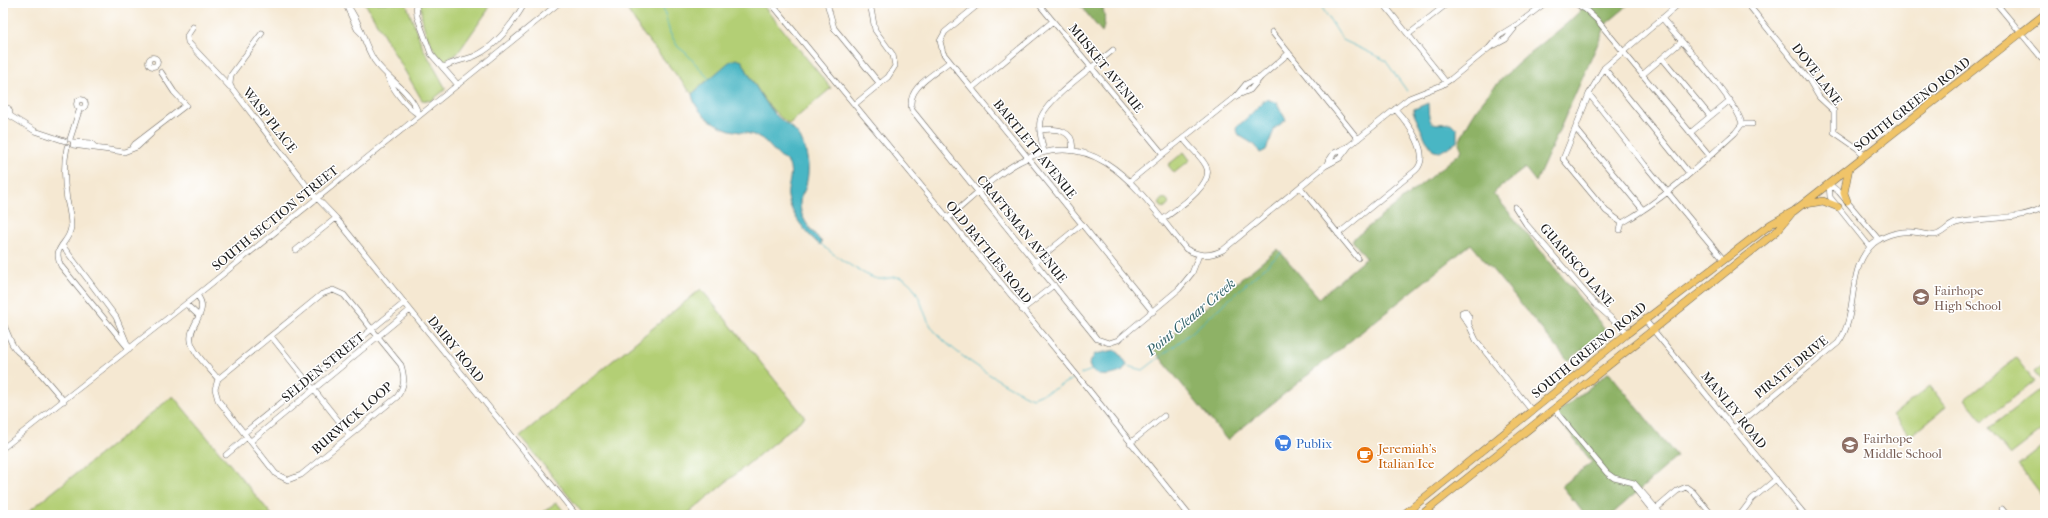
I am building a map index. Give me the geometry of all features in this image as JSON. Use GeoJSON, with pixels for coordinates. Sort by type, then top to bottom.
{"type":"FeatureCollection","features":[{"type":"Feature","properties":{"kind":"main road","name":"SOUTH GREENO ROAD"},"geometry":{"type":"LineString","coordinates":[[1421,515],[1652,329],[1777,231],[1801,205],[2022,34],[2045,14]]}},
{"type":"Feature","properties":{"kind":"main road"},"geometry":{"type":"LineString","coordinates":[[1847,201],[1844,193],[1849,168]]}},
{"type":"Feature","properties":{"kind":"main road"},"geometry":{"type":"LineString","coordinates":[[1801,205],[1823,201],[1838,207]]}},
{"type":"Feature","properties":{"kind":"main road","name":"SOUTH GREENO ROAD"},"geometry":{"type":"LineString","coordinates":[[1403,515],[1628,333],[1723,259],[1771,224],[1794,211]]}},
{"type":"Feature","properties":{"kind":"street"},"geometry":{"type":"LineString","coordinates":[[345,3],[370,53],[386,73],[396,81],[416,106],[419,115]]}},
{"type":"Feature","properties":{"kind":"street"},"geometry":{"type":"LineString","coordinates":[[416,3],[417,16],[431,54],[458,85]]}},
{"type":"Feature","properties":{"kind":"street"},"geometry":{"type":"LineString","coordinates":[[443,68],[476,55],[496,41],[510,26],[525,3]]}},
{"type":"Feature","properties":{"kind":"street","name":"SOUTH SECTION STREET"},"geometry":{"type":"LineString","coordinates":[[3,448],[186,304],[559,3]]}},
{"type":"Feature","properties":{"kind":"street","name":"OLD BATTLES ROAD"},"geometry":{"type":"LineString","coordinates":[[771,3],[1189,515]]}},
{"type":"Feature","properties":{"kind":"street"},"geometry":{"type":"LineString","coordinates":[[827,3],[834,28],[880,84]]}},
{"type":"Feature","properties":{"kind":"street"},"geometry":{"type":"LineString","coordinates":[[854,105],[892,74],[896,63],[893,55],[874,30],[870,3]]}},
{"type":"Feature","properties":{"kind":"street","name":"BARTLETT AVENUE"},"geometry":{"type":"LineString","coordinates":[[980,3],[942,36],[941,49],[1153,312]]}},
{"type":"Feature","properties":{"kind":"street","name":"MUSKET AVENUE"},"geometry":{"type":"LineString","coordinates":[[1038,3],[1163,154]]}},
{"type":"Feature","properties":{"kind":"street"},"geometry":{"type":"LineString","coordinates":[[1383,3],[1446,82]]}},
{"type":"Feature","properties":{"kind":"street"},"geometry":{"type":"LineString","coordinates":[[1409,34],[1448,3]]}},
{"type":"Feature","properties":{"kind":"street"},"geometry":{"type":"LineString","coordinates":[[947,219],[1008,169],[1028,158],[1044,152],[1072,151],[1097,158],[1116,168],[1130,181],[1186,249],[1199,255],[1214,255],[1223,250],[1325,166],[1340,158],[1349,146],[1395,109],[1415,95],[1446,82],[1489,48],[1503,41],[1518,24],[1545,3]]}},
{"type":"Feature","properties":{"kind":"street"},"geometry":{"type":"LineString","coordinates":[[1574,3],[1592,14],[1709,155]]}},
{"type":"Feature","properties":{"kind":"street"},"geometry":{"type":"LineString","coordinates":[[1622,222],[1606,211],[1563,159],[1589,94],[1604,68],[1680,3]]}},
{"type":"Feature","properties":{"kind":"street","name":"DOVE LANE"},"geometry":{"type":"LineString","coordinates":[[1747,3],[1802,71],[1818,97],[1834,111],[1834,132],[1857,148],[1865,156]]}},
{"type":"Feature","properties":{"kind":"street"},"geometry":{"type":"LineString","coordinates":[[1996,3],[2045,62]]}},
{"type":"Feature","properties":{"kind":"street"},"geometry":{"type":"LineString","coordinates":[[1620,230],[1622,222],[1643,210],[1667,191],[1735,134],[1742,124],[1740,116],[1730,100],[1662,18]]}},
{"type":"Feature","properties":{"kind":"street"},"geometry":{"type":"LineString","coordinates":[[972,88],[1053,21]]}},
{"type":"Feature","properties":{"kind":"street"},"geometry":{"type":"LineString","coordinates":[[193,27],[187,36],[188,42],[231,88]]}},
{"type":"Feature","properties":{"kind":"street"},"geometry":{"type":"LineString","coordinates":[[1272,32],[1358,139]]}},
{"type":"Feature","properties":{"kind":"street","name":"WASP PLACE"},"geometry":{"type":"LineString","coordinates":[[262,33],[231,75],[231,88],[318,198]]}},
{"type":"Feature","properties":{"kind":"street"},"geometry":{"type":"LineString","coordinates":[[1642,75],[1681,42]]}},
{"type":"Feature","properties":{"kind":"street"},"geometry":{"type":"LineString","coordinates":[[1044,152],[1040,121],[1051,101],[1113,50]]}},
{"type":"Feature","properties":{"kind":"street"},"geometry":{"type":"LineString","coordinates":[[1130,181],[1236,96],[1250,90],[1261,77],[1289,53]]}},
{"type":"Feature","properties":{"kind":"street"},"geometry":{"type":"LineString","coordinates":[[1662,58],[1710,116]]}},
{"type":"Feature","properties":{"kind":"street","name":"CRAFTSMAN AVENUE"},"geometry":{"type":"LineString","coordinates":[[950,62],[914,91],[910,104],[915,115],[1096,338],[1103,342],[1118,340],[1153,312],[1175,294],[1192,273],[1199,255]]}},
{"type":"Feature","properties":{"kind":"street"},"geometry":{"type":"LineString","coordinates":[[3,108],[9,110],[9,115],[35,131],[70,142],[91,143],[96,148],[118,153],[132,148],[135,144],[152,133],[186,105],[178,94],[177,90],[173,88],[165,75],[156,66]]}},
{"type":"Feature","properties":{"kind":"street"},"geometry":{"type":"LineString","coordinates":[[1604,68],[1689,173]]}},
{"type":"Feature","properties":{"kind":"street"},"geometry":{"type":"LineString","coordinates":[[1589,94],[1683,210],[1685,216],[1716,253],[1723,259]]}},
{"type":"Feature","properties":{"kind":"street"},"geometry":{"type":"LineString","coordinates":[[1690,133],[1730,100]]}},
{"type":"Feature","properties":{"kind":"street"},"geometry":{"type":"LineString","coordinates":[[70,142],[80,108]]}},
{"type":"Feature","properties":{"kind":"street"},"geometry":{"type":"LineString","coordinates":[[1338,234],[1416,170],[1422,162],[1422,151],[1395,109]]}},
{"type":"Feature","properties":{"kind":"street"},"geometry":{"type":"LineString","coordinates":[[3,117],[9,115]]}},
{"type":"Feature","properties":{"kind":"street"},"geometry":{"type":"LineString","coordinates":[[1742,124],[1752,124]]}},
{"type":"Feature","properties":{"kind":"street"},"geometry":{"type":"LineString","coordinates":[[1041,130],[1054,128],[1067,133],[1072,140],[1072,151]]}},
{"type":"Feature","properties":{"kind":"street"},"geometry":{"type":"LineString","coordinates":[[1576,129],[1643,210]]}},
{"type":"Feature","properties":{"kind":"street"},"geometry":{"type":"LineString","coordinates":[[1162,220],[1201,188],[1207,180],[1208,173],[1206,166],[1184,139]]}},
{"type":"Feature","properties":{"kind":"street"},"geometry":{"type":"LineString","coordinates":[[70,142],[64,144],[67,148],[64,165],[65,186],[71,225],[70,233],[57,255],[61,266],[129,349]]}},
{"type":"Feature","properties":{"kind":"street"},"geometry":{"type":"LineString","coordinates":[[1829,184],[1847,201],[1879,240]]}},
{"type":"Feature","properties":{"kind":"street"},"geometry":{"type":"LineString","coordinates":[[1829,184],[1830,197],[1870,247]]}},
{"type":"Feature","properties":{"kind":"street"},"geometry":{"type":"LineString","coordinates":[[1300,187],[1358,258]]}},
{"type":"Feature","properties":{"kind":"street","name":"DAIRY ROAD"},"geometry":{"type":"LineString","coordinates":[[318,198],[336,218],[576,515]]}},
{"type":"Feature","properties":{"kind":"street","name":"PIRATE DRIVE"},"geometry":{"type":"LineString","coordinates":[[1734,428],[1840,341],[1854,298],[1856,272],[1870,247],[1879,240],[1909,231],[1929,235],[1938,235],[1958,223],[2019,214],[2033,211],[2045,206]]}},
{"type":"Feature","properties":{"kind":"street","name":"GUARISCO LANE"},"geometry":{"type":"LineString","coordinates":[[1516,207],[1526,224],[1595,304],[1628,333]]}},
{"type":"Feature","properties":{"kind":"street"},"geometry":{"type":"LineString","coordinates":[[296,250],[336,218]]}},
{"type":"Feature","properties":{"kind":"street"},"geometry":{"type":"LineString","coordinates":[[1035,262],[1082,224]]}},
{"type":"Feature","properties":{"kind":"street"},"geometry":{"type":"LineString","coordinates":[[62,245],[116,317],[129,349]]}},
{"type":"Feature","properties":{"kind":"street"},"geometry":{"type":"LineString","coordinates":[[1022,310],[1054,285]]}},
{"type":"Feature","properties":{"kind":"street","name":"BURWICK LOOP"},"geometry":{"type":"LineString","coordinates":[[333,290],[344,296],[372,329],[401,365],[404,374],[404,383],[397,397],[301,475],[288,480],[276,474],[218,400],[215,388],[218,379],[322,294],[333,290]]}},
{"type":"Feature","properties":{"kind":"street"},"geometry":{"type":"LineString","coordinates":[[197,295],[202,306],[192,333],[192,344],[218,379]]}},
{"type":"Feature","properties":{"kind":"street","name":"SELDEN STREET"},"geometry":{"type":"LineString","coordinates":[[226,455],[308,381],[404,303]]}},
{"type":"Feature","properties":{"kind":"street"},"geometry":{"type":"LineString","coordinates":[[186,304],[199,316]]}},
{"type":"Feature","properties":{"kind":"street","name":"SELDEN STREET"},"geometry":{"type":"LineString","coordinates":[[247,437],[314,389],[410,310]]}},
{"type":"Feature","properties":{"kind":"street","name":"MANLEY ROAD"},"geometry":{"type":"LineString","coordinates":[[1645,320],[1805,515]]}},
{"type":"Feature","properties":{"kind":"street"},"geometry":{"type":"LineString","coordinates":[[3,324],[17,351],[35,367],[64,401]]}},
{"type":"Feature","properties":{"kind":"street"},"geometry":{"type":"LineString","coordinates":[[1469,326],[1476,340],[1532,411]]}},
{"type":"Feature","properties":{"kind":"street"},"geometry":{"type":"LineString","coordinates":[[271,336],[350,435]]}},
{"type":"Feature","properties":{"kind":"street"},"geometry":{"type":"LineString","coordinates":[[1555,407],[1610,476],[1634,483],[1636,490],[1654,512],[1662,515]]}},
{"type":"Feature","properties":{"kind":"street"},"geometry":{"type":"LineString","coordinates":[[1130,443],[1164,416]]}},
{"type":"Feature","properties":{"kind":"street"},"geometry":{"type":"LineString","coordinates":[[1740,515],[1752,499],[1776,479]]}},
{"type":"Feature","properties":{"kind":"street"},"geometry":{"type":"LineString","coordinates":[[1447,480],[1454,488]]}},
{"type":"Feature","properties":{"kind":"street"},"geometry":{"type":"LineString","coordinates":[[1654,512],[1677,491],[1686,487],[1693,492],[1712,515]]}},
{"type":"Feature","properties":{"kind":"street"},"geometry":{"type":"LineString","coordinates":[[2002,509],[2007,515]]}},
{"type":"Feature","properties":{"kind":"green space"},"geometry":{"type":"Polygon","coordinates":[[[365,3],[406,3],[422,46],[446,89],[431,101],[422,100],[365,3]]]}},
{"type":"Feature","properties":{"kind":"green space"},"geometry":{"type":"Polygon","coordinates":[[[421,3],[489,3],[488,10],[457,54],[443,61],[426,34],[422,19],[421,3]]]}},
{"type":"Feature","properties":{"kind":"green space"},"geometry":{"type":"Polygon","coordinates":[[[623,3],[761,3],[831,88],[789,124],[774,111],[761,95],[742,61],[705,82],[692,94],[643,34],[623,3]]]}},
{"type":"Feature","properties":{"kind":"green space"},"geometry":{"type":"Polygon","coordinates":[[[1078,3],[1101,3],[1104,18],[1102,32],[1078,3]]]}},
{"type":"Feature","properties":{"kind":"green space"},"geometry":{"type":"Polygon","coordinates":[[[1587,3],[1631,3],[1607,23],[1536,182],[1525,168],[1493,193],[1606,330],[1568,361],[1471,244],[1227,440],[1154,350],[1278,249],[1319,298],[1366,258],[1352,240],[1459,154],[1462,150],[1459,143],[1473,114],[1492,89],[1526,56],[1570,20],[1587,3]]]}},
{"type":"Feature","properties":{"kind":"green space"},"geometry":{"type":"Polygon","coordinates":[[[1184,152],[1190,160],[1174,173],[1168,165],[1184,152]]]}},
{"type":"Feature","properties":{"kind":"green space"},"geometry":{"type":"Polygon","coordinates":[[[1164,198],[1169,203],[1164,208],[1159,203],[1164,198]]]}},
{"type":"Feature","properties":{"kind":"green space"},"geometry":{"type":"Polygon","coordinates":[[[701,289],[805,417],[686,515],[584,515],[520,436],[701,289]]]}},
{"type":"Feature","properties":{"kind":"green space"},"geometry":{"type":"Polygon","coordinates":[[[2016,358],[2034,381],[1983,421],[1965,399],[2016,358]]]}},
{"type":"Feature","properties":{"kind":"green space"},"geometry":{"type":"Polygon","coordinates":[[[2045,364],[2045,387],[2034,372],[2045,364]]]}},
{"type":"Feature","properties":{"kind":"green space"},"geometry":{"type":"Polygon","coordinates":[[[1609,372],[1677,457],[1611,515],[1585,515],[1562,486],[1592,462],[1555,415],[1609,372]]]}},
{"type":"Feature","properties":{"kind":"green space"},"geometry":{"type":"Polygon","coordinates":[[[1930,386],[1946,407],[1910,436],[1893,415],[1930,386]]]}},
{"type":"Feature","properties":{"kind":"green space"},"geometry":{"type":"Polygon","coordinates":[[[2040,389],[2045,396],[2045,428],[2010,455],[1989,428],[2040,389]]]}},
{"type":"Feature","properties":{"kind":"green space"},"geometry":{"type":"Polygon","coordinates":[[[173,396],[272,515],[24,515],[173,396]]]}},
{"type":"Feature","properties":{"kind":"green space"},"geometry":{"type":"Polygon","coordinates":[[[2045,444],[2045,500],[2018,465],[2045,444]]]}},
{"type":"Feature","properties":{"kind":"green space"},"geometry":{"type":"Polygon","coordinates":[[[556,502],[567,515],[540,515],[556,502]]]}},
{"type":"Feature","properties":{"kind":"water"},"geometry":{"type":"Polygon","coordinates":[[[736,59],[742,61],[756,88],[774,113],[794,130],[801,139],[807,155],[808,177],[801,197],[801,210],[809,227],[822,242],[820,245],[805,229],[792,210],[788,197],[790,169],[786,161],[759,137],[730,130],[711,121],[701,112],[694,100],[692,94],[729,62],[736,59]]]}},
{"type":"Feature","properties":{"kind":"water"},"geometry":{"type":"Polygon","coordinates":[[[1267,99],[1277,103],[1286,120],[1275,128],[1266,150],[1260,153],[1255,145],[1240,136],[1236,130],[1237,126],[1262,104],[1262,101],[1267,99]]]}},
{"type":"Feature","properties":{"kind":"water"},"geometry":{"type":"Polygon","coordinates":[[[1428,103],[1429,116],[1432,122],[1438,124],[1451,123],[1457,129],[1457,142],[1440,152],[1434,151],[1426,140],[1413,112],[1414,109],[1428,103]]]}},
{"type":"Feature","properties":{"kind":"water"},"geometry":{"type":"Polygon","coordinates":[[[1115,350],[1127,364],[1123,371],[1109,375],[1098,375],[1094,373],[1089,364],[1095,354],[1115,350]]]}},
{"type":"Feature","properties":{"kind":"waterway"},"geometry":{"type":"LineString","coordinates":[[662,3],[670,33],[678,47],[686,53],[709,79]]}},
{"type":"Feature","properties":{"kind":"waterway","name":"Point Cleaar Creek"},"geometry":{"type":"LineString","coordinates":[[1319,3],[1343,40],[1385,60],[1407,91]]}},
{"type":"Feature","properties":{"kind":"waterway"},"geometry":{"type":"LineString","coordinates":[[821,244],[848,264],[865,274],[878,279],[900,277],[907,281],[915,290],[928,321],[938,335],[962,356],[993,377],[1021,393],[1032,398],[1054,389],[1074,378]]}},
{"type":"Feature","properties":{"kind":"waterway","name":"Point Cleaar Creek"},"geometry":{"type":"LineString","coordinates":[[1127,366],[1143,370],[1191,333],[1282,252]]}},
{"type":"Feature","properties":{"kind":"waterway","name":"Point Cleaar Creek"},"geometry":{"type":"LineString","coordinates":[[1081,374],[1092,370]]}},
{"type":"Feature","properties":{"kind":"place","name":"Fairhope High School"},"geometry":{"type":"Point","coordinates":[1921,297]}},
{"type":"Feature","properties":{"kind":"place","name":"Publix"},"geometry":{"type":"Point","coordinates":[1283,443]}},
{"type":"Feature","properties":{"kind":"place","name":"Fairhope Middle School"},"geometry":{"type":"Point","coordinates":[1850,445]}},
{"type":"Feature","properties":{"kind":"place","name":"Jeremiah's Italian Ice"},"geometry":{"type":"Point","coordinates":[1365,455]}}]}
